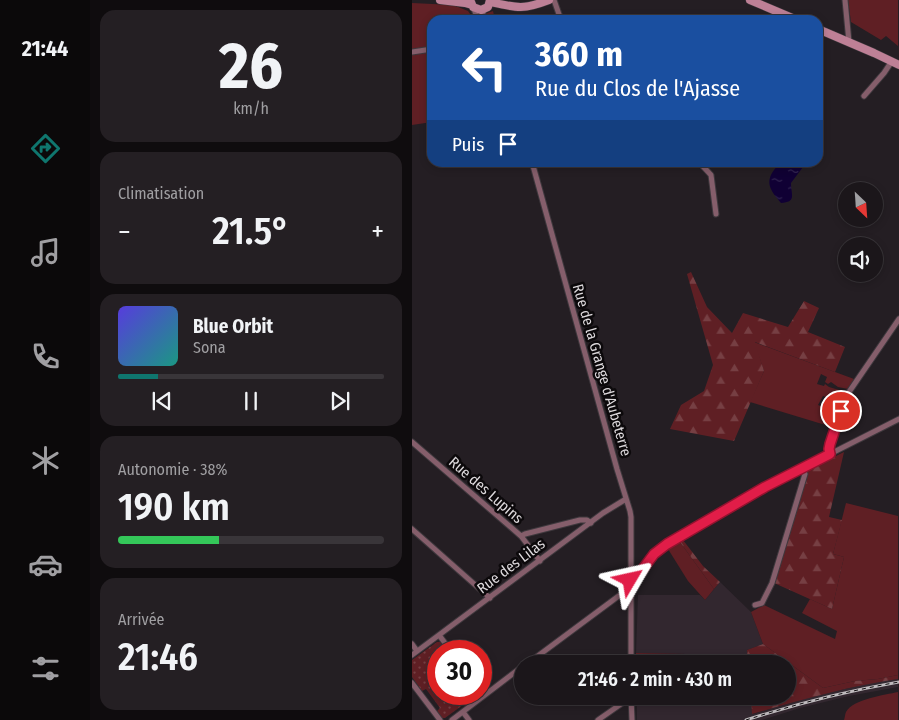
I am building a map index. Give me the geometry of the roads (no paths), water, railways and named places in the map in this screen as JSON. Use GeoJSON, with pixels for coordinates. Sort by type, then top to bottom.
{"type":"FeatureCollection","features":[{"type":"Feature","properties":{"kind":"main road"},"geometry":{"type":"LineString","coordinates":[[440,0],[472,4],[478,10],[484,10],[488,7],[490,1],[522,8],[549,0]]}},
{"type":"Feature","properties":{"kind":"main road"},"geometry":{"type":"LineString","coordinates":[[750,0],[785,15]]}},
{"type":"Feature","properties":{"kind":"main road"},"geometry":{"type":"LineString","coordinates":[[823,31],[895,63]]}},
{"type":"Feature","properties":{"kind":"street"},"geometry":{"type":"LineString","coordinates":[[554,0],[559,15]]}},
{"type":"Feature","properties":{"kind":"street"},"geometry":{"type":"LineString","coordinates":[[845,0],[849,42]]}},
{"type":"Feature","properties":{"kind":"street"},"geometry":{"type":"LineString","coordinates":[[481,15],[484,10]]}},
{"type":"Feature","properties":{"kind":"street"},"geometry":{"type":"LineString","coordinates":[[412,52],[427,50]]}},
{"type":"Feature","properties":{"kind":"street"},"geometry":{"type":"LineString","coordinates":[[864,96],[895,63]]}},
{"type":"Feature","properties":{"kind":"street","name":"Rue de la Grange d'Aubeterre"},"geometry":{"type":"LineString","coordinates":[[533,167],[631,517],[631,655]]}},
{"type":"Feature","properties":{"kind":"street"},"geometry":{"type":"LineString","coordinates":[[704,167],[711,175],[716,214]]}},
{"type":"Feature","properties":{"kind":"street"},"geometry":{"type":"LineString","coordinates":[[830,454],[830,444],[849,392],[898,319]]}},
{"type":"Feature","properties":{"kind":"street"},"geometry":{"type":"LineString","coordinates":[[538,655],[624,592],[661,548],[765,487],[898,418]]}},
{"type":"Feature","properties":{"kind":"street","name":"Rue des Lupins"},"geometry":{"type":"LineString","coordinates":[[412,442],[521,536],[540,561]]}},
{"type":"Feature","properties":{"kind":"street"},"geometry":{"type":"LineString","coordinates":[[755,605],[762,603],[772,583],[802,484],[803,468]]}},
{"type":"Feature","properties":{"kind":"street","name":"Rue des Lilas"},"geometry":{"type":"LineString","coordinates":[[412,656],[603,513],[626,498]]}},
{"type":"Feature","properties":{"kind":"street"},"geometry":{"type":"LineString","coordinates":[[521,536],[580,520],[587,520],[591,523]]}},
{"type":"Feature","properties":{"kind":"street"},"geometry":{"type":"LineString","coordinates":[[412,529],[490,598]]}},
{"type":"Feature","properties":{"kind":"street"},"geometry":{"type":"LineString","coordinates":[[439,635],[443,640]]}},
{"type":"Feature","properties":{"kind":"street"},"geometry":{"type":"LineString","coordinates":[[412,644],[417,652]]}},
{"type":"Feature","properties":{"kind":"street"},"geometry":{"type":"LineString","coordinates":[[492,687],[514,672]]}},
{"type":"Feature","properties":{"kind":"street"},"geometry":{"type":"LineString","coordinates":[[412,683],[440,720]]}},
{"type":"Feature","properties":{"kind":"street"},"geometry":{"type":"LineString","coordinates":[[452,720],[470,705]]}},
{"type":"Feature","properties":{"kind":"street"},"geometry":{"type":"LineString","coordinates":[[598,720],[620,705]]}},
{"type":"Feature","properties":{"kind":"street"},"geometry":{"type":"LineString","coordinates":[[631,705],[632,720]]}},
{"type":"Feature","properties":{"kind":"street"},"geometry":{"type":"LineString","coordinates":[[463,712],[469,720]]}},
{"type":"Feature","properties":{"kind":"water"},"geometry":{"type":"Polygon","coordinates":[[[803,167],[791,183],[792,197],[789,201],[781,203],[770,187],[770,178],[776,168],[803,167]]]}},
{"type":"Feature","properties":{"kind":"railway"},"geometry":{"type":"LineString","coordinates":[[746,720],[822,698],[899,682]]}}]}
